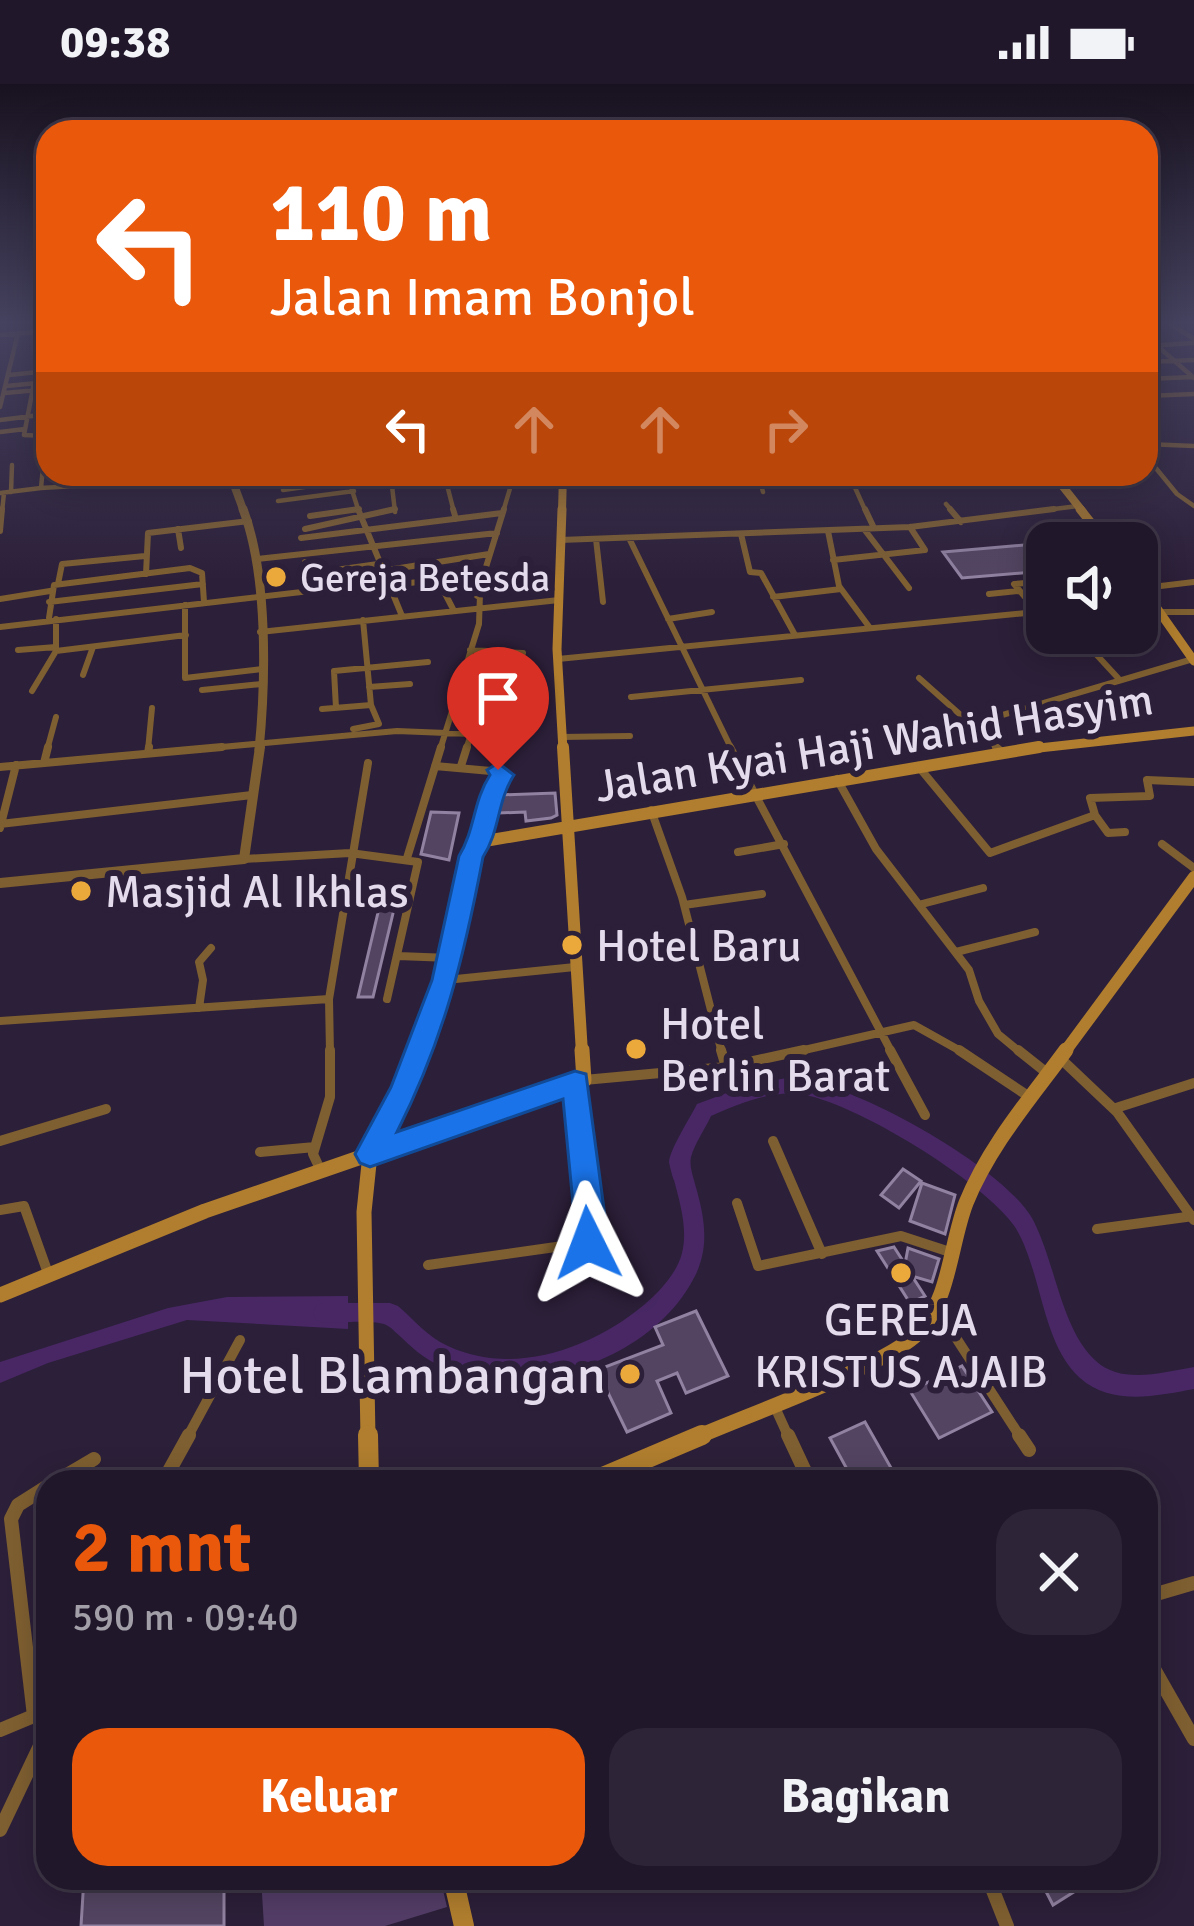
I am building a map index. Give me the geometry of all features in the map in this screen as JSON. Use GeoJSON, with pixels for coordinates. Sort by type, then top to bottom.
{"type":"FeatureCollection","features":[{"type":"Feature","properties":{"kind":"main road"},"geometry":{"type":"LineString","coordinates":[[0,1295],[320,1169],[580,1081],[558,659],[563,486]]}},
{"type":"Feature","properties":{"kind":"main road"},"geometry":{"type":"LineString","coordinates":[[1062,486],[1091,522]]}},
{"type":"Feature","properties":{"kind":"main road"},"geometry":{"type":"LineString","coordinates":[[1158,608],[1193,660]]}},
{"type":"Feature","properties":{"kind":"main road","name":"Jalan Kyai Haji Wahid Hasyim"},"geometry":{"type":"LineString","coordinates":[[482,840],[918,766],[1194,731]]}},
{"type":"Feature","properties":{"kind":"main road"},"geometry":{"type":"LineString","coordinates":[[369,1470],[364,1264],[370,1154],[404,1089],[446,980],[471,856],[482,840]]}},
{"type":"Feature","properties":{"kind":"main road"},"geometry":{"type":"LineString","coordinates":[[620,1470],[908,1342],[936,1307],[966,1204],[994,1147],[1194,872]]}},
{"type":"Feature","properties":{"kind":"main road"},"geometry":{"type":"LineString","coordinates":[[456,1890],[464,1926]]}},
{"type":"Feature","properties":{"kind":"street"},"geometry":{"type":"LineString","coordinates":[[29,409],[24,438],[36,437]]}},
{"type":"Feature","properties":{"kind":"street"},"geometry":{"type":"LineString","coordinates":[[0,420],[36,416]]}},
{"type":"Feature","properties":{"kind":"street"},"geometry":{"type":"LineString","coordinates":[[0,431],[25,429]]}},
{"type":"Feature","properties":{"kind":"street"},"geometry":{"type":"LineString","coordinates":[[1158,444],[1194,446]]}},
{"type":"Feature","properties":{"kind":"street"},"geometry":{"type":"LineString","coordinates":[[0,525],[12,465]]}},
{"type":"Feature","properties":{"kind":"street"},"geometry":{"type":"LineString","coordinates":[[1158,471],[1194,506]]}},
{"type":"Feature","properties":{"kind":"street"},"geometry":{"type":"LineString","coordinates":[[5,492],[81,486]]}},
{"type":"Feature","properties":{"kind":"street"},"geometry":{"type":"LineString","coordinates":[[235,486],[257,559],[262,669],[260,744],[244,859]]}},
{"type":"Feature","properties":{"kind":"street"},"geometry":{"type":"LineString","coordinates":[[352,486],[370,547],[402,616]]}},
{"type":"Feature","properties":{"kind":"street"},"geometry":{"type":"LineString","coordinates":[[305,529],[397,511],[392,486]]}},
{"type":"Feature","properties":{"kind":"street"},"geometry":{"type":"LineString","coordinates":[[447,486],[456,519]]}},
{"type":"Feature","properties":{"kind":"street"},"geometry":{"type":"LineString","coordinates":[[407,858],[460,689],[489,554],[510,486]]}},
{"type":"Feature","properties":{"kind":"street"},"geometry":{"type":"LineString","coordinates":[[762,486],[764,492]]}},
{"type":"Feature","properties":{"kind":"street"},"geometry":{"type":"LineString","coordinates":[[854,486],[869,528],[909,588]]}},
{"type":"Feature","properties":{"kind":"street"},"geometry":{"type":"LineString","coordinates":[[281,487],[353,491]]}},
{"type":"Feature","properties":{"kind":"street"},"geometry":{"type":"LineString","coordinates":[[946,504],[962,522]]}},
{"type":"Feature","properties":{"kind":"street"},"geometry":{"type":"LineString","coordinates":[[560,540],[910,526],[1078,506]]}},
{"type":"Feature","properties":{"kind":"street"},"geometry":{"type":"LineString","coordinates":[[310,516],[359,509]]}},
{"type":"Feature","properties":{"kind":"street"},"geometry":{"type":"LineString","coordinates":[[301,538],[502,513]]}},
{"type":"Feature","properties":{"kind":"street"},"geometry":{"type":"LineString","coordinates":[[146,574],[146,535],[249,521]]}},
{"type":"Feature","properties":{"kind":"street"},"geometry":{"type":"LineString","coordinates":[[833,560],[925,550],[910,526]]}},
{"type":"Feature","properties":{"kind":"street"},"geometry":{"type":"LineString","coordinates":[[178,530],[182,569]]}},
{"type":"Feature","properties":{"kind":"street"},"geometry":{"type":"LineString","coordinates":[[828,531],[842,589],[870,628]]}},
{"type":"Feature","properties":{"kind":"street"},"geometry":{"type":"LineString","coordinates":[[257,559],[497,533]]}},
{"type":"Feature","properties":{"kind":"street"},"geometry":{"type":"LineString","coordinates":[[741,534],[750,572],[762,574],[795,635]]}},
{"type":"Feature","properties":{"kind":"street"},"geometry":{"type":"LineString","coordinates":[[629,538],[704,693],[925,1115]]}},
{"type":"Feature","properties":{"kind":"street"},"geometry":{"type":"LineString","coordinates":[[596,539],[603,602]]}},
{"type":"Feature","properties":{"kind":"street"},"geometry":{"type":"LineString","coordinates":[[307,574],[489,554]]}},
{"type":"Feature","properties":{"kind":"street"},"geometry":{"type":"LineString","coordinates":[[58,584],[62,564],[146,556]]}},
{"type":"Feature","properties":{"kind":"street"},"geometry":{"type":"LineString","coordinates":[[305,562],[310,593]]}},
{"type":"Feature","properties":{"kind":"street"},"geometry":{"type":"LineString","coordinates":[[0,599],[50,591],[58,584],[182,569],[201,571],[204,602]]}},
{"type":"Feature","properties":{"kind":"street"},"geometry":{"type":"LineString","coordinates":[[109,615],[111,578]]}},
{"type":"Feature","properties":{"kind":"street"},"geometry":{"type":"LineString","coordinates":[[0,627],[438,580],[453,609]]}},
{"type":"Feature","properties":{"kind":"street"},"geometry":{"type":"LineString","coordinates":[[1158,583],[1194,581]]}},
{"type":"Feature","properties":{"kind":"street"},"geometry":{"type":"LineString","coordinates":[[989,594],[1019,590],[1014,584],[1026,583]]}},
{"type":"Feature","properties":{"kind":"street"},"geometry":{"type":"LineString","coordinates":[[49,602],[203,584]]}},
{"type":"Feature","properties":{"kind":"street"},"geometry":{"type":"LineString","coordinates":[[773,597],[842,589]]}},
{"type":"Feature","properties":{"kind":"street"},"geometry":{"type":"LineString","coordinates":[[32,692],[56,649],[50,591]]}},
{"type":"Feature","properties":{"kind":"street"},"geometry":{"type":"LineString","coordinates":[[260,632],[559,600]]}},
{"type":"Feature","properties":{"kind":"street"},"geometry":{"type":"LineString","coordinates":[[185,605],[185,678],[262,669]]}},
{"type":"Feature","properties":{"kind":"street"},"geometry":{"type":"LineString","coordinates":[[558,659],[1026,611]]}},
{"type":"Feature","properties":{"kind":"street"},"geometry":{"type":"LineString","coordinates":[[1161,612],[1194,611]]}},
{"type":"Feature","properties":{"kind":"street"},"geometry":{"type":"LineString","coordinates":[[668,619],[712,612]]}},
{"type":"Feature","properties":{"kind":"street"},"geometry":{"type":"LineString","coordinates":[[317,733],[377,726],[362,620]]}},
{"type":"Feature","properties":{"kind":"street"},"geometry":{"type":"LineString","coordinates":[[18,650],[186,635]]}},
{"type":"Feature","properties":{"kind":"street"},"geometry":{"type":"LineString","coordinates":[[83,675],[93,646]]}},
{"type":"Feature","properties":{"kind":"street"},"geometry":{"type":"LineString","coordinates":[[470,650],[524,652]]}},
{"type":"Feature","properties":{"kind":"street"},"geometry":{"type":"LineString","coordinates":[[1096,654],[1118,678]]}},
{"type":"Feature","properties":{"kind":"street"},"geometry":{"type":"LineString","coordinates":[[973,724],[1118,678],[1193,660]]}},
{"type":"Feature","properties":{"kind":"street"},"geometry":{"type":"LineString","coordinates":[[336,708],[334,671],[428,662]]}},
{"type":"Feature","properties":{"kind":"street"},"geometry":{"type":"LineString","coordinates":[[919,678],[1003,753]]}},
{"type":"Feature","properties":{"kind":"street"},"geometry":{"type":"LineString","coordinates":[[632,697],[800,680]]}},
{"type":"Feature","properties":{"kind":"street"},"geometry":{"type":"LineString","coordinates":[[202,690],[262,684]]}},
{"type":"Feature","properties":{"kind":"street"},"geometry":{"type":"LineString","coordinates":[[369,687],[410,684]]}},
{"type":"Feature","properties":{"kind":"street"},"geometry":{"type":"LineString","coordinates":[[0,767],[405,731],[485,732],[495,697],[460,689]]}},
{"type":"Feature","properties":{"kind":"street"},"geometry":{"type":"LineString","coordinates":[[322,710],[371,705]]}},
{"type":"Feature","properties":{"kind":"street"},"geometry":{"type":"LineString","coordinates":[[148,753],[152,708]]}},
{"type":"Feature","properties":{"kind":"street"},"geometry":{"type":"LineString","coordinates":[[44,763],[56,717]]}},
{"type":"Feature","properties":{"kind":"street"},"geometry":{"type":"LineString","coordinates":[[461,766],[470,734]]}},
{"type":"Feature","properties":{"kind":"street"},"geometry":{"type":"LineString","coordinates":[[561,737],[629,736]]}},
{"type":"Feature","properties":{"kind":"street"},"geometry":{"type":"LineString","coordinates":[[320,1169],[314,1160],[330,1096],[329,1000],[368,763]]}},
{"type":"Feature","properties":{"kind":"street"},"geometry":{"type":"LineString","coordinates":[[16,765],[0,825],[252,795]]}},
{"type":"Feature","properties":{"kind":"street"},"geometry":{"type":"LineString","coordinates":[[435,766],[502,774],[490,793],[482,840]]}},
{"type":"Feature","properties":{"kind":"street"},"geometry":{"type":"LineString","coordinates":[[918,766],[990,853],[1094,815]]}},
{"type":"Feature","properties":{"kind":"street"},"geometry":{"type":"LineString","coordinates":[[837,779],[876,849],[956,952],[998,1034],[1047,1073]]}},
{"type":"Feature","properties":{"kind":"street"},"geometry":{"type":"LineString","coordinates":[[1125,832],[1108,833],[1094,815],[1090,798],[1150,796],[1147,780],[1194,782]]}},
{"type":"Feature","properties":{"kind":"street"},"geometry":{"type":"LineString","coordinates":[[651,810],[684,905],[725,1067]]}},
{"type":"Feature","properties":{"kind":"street"},"geometry":{"type":"LineString","coordinates":[[737,851],[784,844]]}},
{"type":"Feature","properties":{"kind":"street"},"geometry":{"type":"LineString","coordinates":[[1162,844],[1194,872]]}},
{"type":"Feature","properties":{"kind":"street"},"geometry":{"type":"LineString","coordinates":[[0,883],[244,859],[350,854],[407,858],[420,866],[387,999]]}},
{"type":"Feature","properties":{"kind":"street"},"geometry":{"type":"LineString","coordinates":[[922,904],[983,888]]}},
{"type":"Feature","properties":{"kind":"street"},"geometry":{"type":"LineString","coordinates":[[684,905],[762,894]]}},
{"type":"Feature","properties":{"kind":"street"},"geometry":{"type":"LineString","coordinates":[[956,952],[1035,932]]}},
{"type":"Feature","properties":{"kind":"street"},"geometry":{"type":"LineString","coordinates":[[199,1009],[199,962],[211,948]]}},
{"type":"Feature","properties":{"kind":"street"},"geometry":{"type":"LineString","coordinates":[[398,956],[450,958]]}},
{"type":"Feature","properties":{"kind":"street"},"geometry":{"type":"LineString","coordinates":[[446,980],[575,967]]}},
{"type":"Feature","properties":{"kind":"street"},"geometry":{"type":"LineString","coordinates":[[0,1021],[329,1000]]}},
{"type":"Feature","properties":{"kind":"street"},"geometry":{"type":"LineString","coordinates":[[428,1265],[591,1242],[580,1081],[725,1067],[878,1030],[922,1026],[1028,1096]]}},
{"type":"Feature","properties":{"kind":"street"},"geometry":{"type":"LineString","coordinates":[[1060,1058],[1116,1108],[1193,1217],[1097,1229]]}},
{"type":"Feature","properties":{"kind":"street"},"geometry":{"type":"LineString","coordinates":[[1116,1108],[1194,1083]]}},
{"type":"Feature","properties":{"kind":"street"},"geometry":{"type":"LineString","coordinates":[[0,1141],[106,1109]]}},
{"type":"Feature","properties":{"kind":"street"},"geometry":{"type":"LineString","coordinates":[[773,1141],[822,1254]]}},
{"type":"Feature","properties":{"kind":"street"},"geometry":{"type":"LineString","coordinates":[[260,1152],[315,1147]]}},
{"type":"Feature","properties":{"kind":"street"},"geometry":{"type":"LineString","coordinates":[[737,1203],[756,1265],[901,1236],[950,1252]]}},
{"type":"Feature","properties":{"kind":"street"},"geometry":{"type":"LineString","coordinates":[[0,1210],[24,1206],[49,1276]]}},
{"type":"Feature","properties":{"kind":"street"},"geometry":{"type":"LineString","coordinates":[[936,1307],[1029,1450]]}},
{"type":"Feature","properties":{"kind":"street"},"geometry":{"type":"LineString","coordinates":[[170,1470],[240,1340]]}},
{"type":"Feature","properties":{"kind":"street"},"geometry":{"type":"LineString","coordinates":[[774,1405],[804,1470]]}},
{"type":"Feature","properties":{"kind":"street"},"geometry":{"type":"LineString","coordinates":[[76,1470],[94,1459]]}},
{"type":"Feature","properties":{"kind":"street"},"geometry":{"type":"LineString","coordinates":[[36,1494],[18,1505],[11,1519],[36,1681]]}},
{"type":"Feature","properties":{"kind":"street"},"geometry":{"type":"LineString","coordinates":[[1158,1593],[1194,1582]]}},
{"type":"Feature","properties":{"kind":"street"},"geometry":{"type":"LineString","coordinates":[[1158,1676],[1194,1739]]}},
{"type":"Feature","properties":{"kind":"street"},"geometry":{"type":"LineString","coordinates":[[2,1732],[36,1715]]}},
{"type":"Feature","properties":{"kind":"street"},"geometry":{"type":"LineString","coordinates":[[0,1830],[36,1754]]}},
{"type":"Feature","properties":{"kind":"street"},"geometry":{"type":"LineString","coordinates":[[993,1890],[1007,1926]]}},
{"type":"Feature","properties":{"kind":"shaded area"},"geometry":{"type":"Polygon","coordinates":[[[348,1296],[348,1329],[187,1320],[48,1363],[0,1383],[0,1362],[168,1308],[227,1297],[348,1296]]]}},
{"type":"Feature","properties":{"kind":"shaded area"},"geometry":{"type":"Polygon","coordinates":[[[262,1890],[443,1890],[447,1907],[385,1926],[264,1926],[262,1890]]]}},
{"type":"Feature","properties":{"kind":"building"},"geometry":{"type":"Polygon","coordinates":[[[1026,545],[1026,573],[962,578],[943,552],[1026,545]]]}},
{"type":"Feature","properties":{"kind":"building"},"geometry":{"type":"Polygon","coordinates":[[[555,793],[557,815],[551,818],[526,821],[525,812],[499,813],[499,795],[555,793]]]}},
{"type":"Feature","properties":{"kind":"building"},"geometry":{"type":"Polygon","coordinates":[[[431,812],[459,813],[449,860],[421,854],[431,812]]]}},
{"type":"Feature","properties":{"kind":"building"},"geometry":{"type":"Polygon","coordinates":[[[380,904],[395,905],[373,997],[358,997],[380,904]]]}},
{"type":"Feature","properties":{"kind":"building"},"geometry":{"type":"Polygon","coordinates":[[[903,1169],[921,1181],[899,1208],[881,1195],[903,1169]]]}},
{"type":"Feature","properties":{"kind":"building"},"geometry":{"type":"Polygon","coordinates":[[[922,1183],[955,1195],[945,1234],[910,1221],[922,1183]]]}},
{"type":"Feature","properties":{"kind":"building"},"geometry":{"type":"Polygon","coordinates":[[[894,1247],[905,1264],[908,1248],[939,1259],[932,1282],[912,1276],[925,1296],[910,1303],[877,1251],[894,1247]]]}},
{"type":"Feature","properties":{"kind":"building"},"geometry":{"type":"Polygon","coordinates":[[[696,1311],[728,1376],[686,1393],[677,1373],[657,1381],[671,1413],[627,1432],[597,1370],[663,1345],[655,1327],[696,1311]]]}},
{"type":"Feature","properties":{"kind":"building"},"geometry":{"type":"Polygon","coordinates":[[[962,1366],[992,1412],[939,1438],[910,1391],[962,1366]]]}},
{"type":"Feature","properties":{"kind":"building"},"geometry":{"type":"Polygon","coordinates":[[[865,1422],[892,1470],[847,1470],[830,1438],[865,1422]]]}},
{"type":"Feature","properties":{"kind":"building"},"geometry":{"type":"Polygon","coordinates":[[[83,1890],[224,1890],[224,1926],[81,1926],[83,1890]]]}},
{"type":"Feature","properties":{"kind":"building"},"geometry":{"type":"Polygon","coordinates":[[[1045,1890],[1077,1890],[1053,1905],[1045,1890]]]}},
{"type":"Feature","properties":{"kind":"waterway"},"geometry":{"type":"LineString","coordinates":[[324,1313],[390,1313],[440,1355],[488,1367],[543,1366],[597,1350],[659,1306],[687,1270],[694,1228],[679,1161],[704,1110],[763,1089],[800,1086],[823,1091],[886,1120],[955,1162],[1009,1205],[1023,1222],[1038,1256],[1072,1349],[1088,1370],[1112,1383],[1147,1387],[1194,1378]]}},
{"type":"Feature","properties":{"kind":"place","name":"Gereja Betesda"},"geometry":{"type":"Point","coordinates":[276,577]}},
{"type":"Feature","properties":{"kind":"place","name":"Masjid Al Ikhlas"},"geometry":{"type":"Point","coordinates":[81,891]}},
{"type":"Feature","properties":{"kind":"place","name":"Hotel Baru"},"geometry":{"type":"Point","coordinates":[572,945]}},
{"type":"Feature","properties":{"kind":"place","name":"Hotel Berlin Barat"},"geometry":{"type":"Point","coordinates":[636,1049]}},
{"type":"Feature","properties":{"kind":"place","name":"GEREJA KRISTUS AJAIB"},"geometry":{"type":"Point","coordinates":[901,1273]}},
{"type":"Feature","properties":{"kind":"place","name":"Hotel Blambangan"},"geometry":{"type":"Point","coordinates":[630,1374]}},
{"type":"Feature","properties":{"kind":"route"},"geometry":{"type":"LineString","coordinates":[[498,770],[502,775],[490,793],[482,840],[471,856],[446,980],[404,1089],[370,1154],[575,1082],[592,1239],[588,1243]]}}]}
